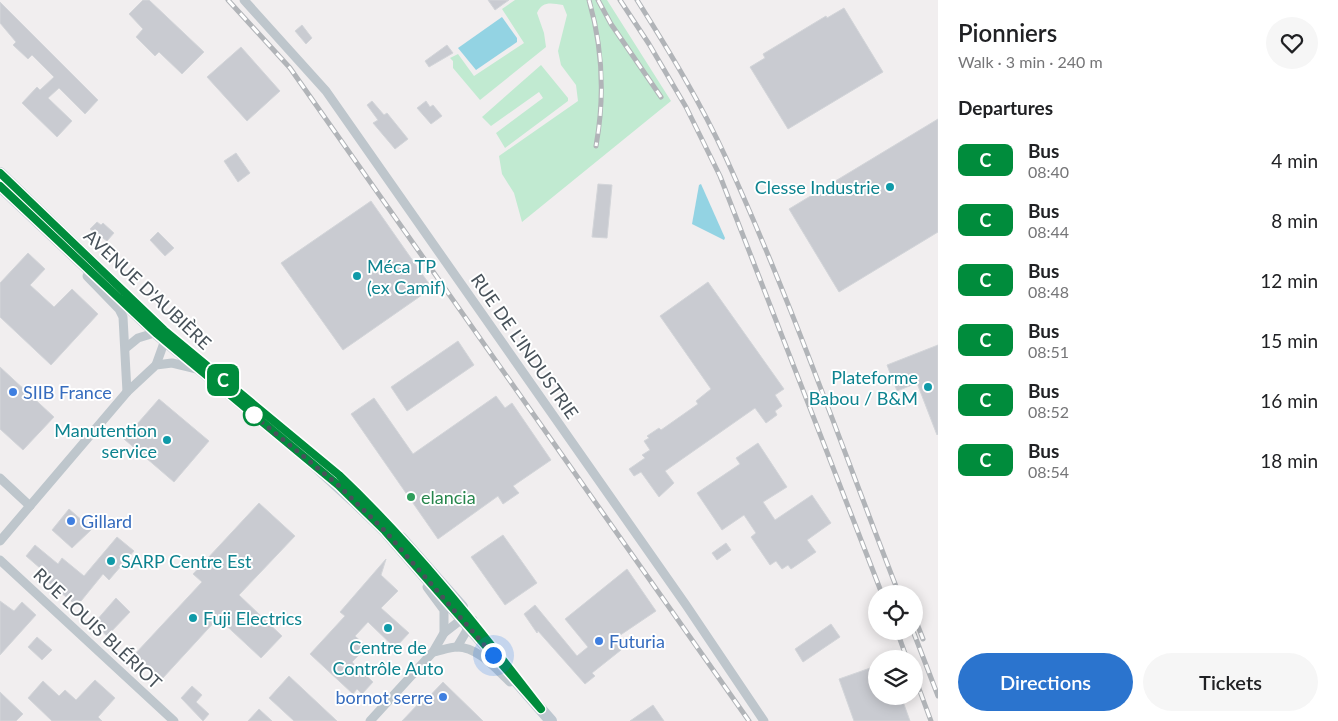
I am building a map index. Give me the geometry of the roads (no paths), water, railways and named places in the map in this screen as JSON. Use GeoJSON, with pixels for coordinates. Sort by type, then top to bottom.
{"type":"FeatureCollection","features":[{"type":"Feature","properties":{"kind":"main road","name":"AVENUE D'AUBIÈRE"},"geometry":{"type":"LineString","coordinates":[[0,173],[198,369],[306,457],[385,531],[468,622],[551,721]]}},
{"type":"Feature","properties":{"kind":"main road","name":"AVENUE D'AUBIÈRE"},"geometry":{"type":"LineString","coordinates":[[0,186],[66,250],[162,335],[339,475],[411,548],[468,622]]}},
{"type":"Feature","properties":{"kind":"street","name":"RUE DE L'INDUSTRIE"},"geometry":{"type":"LineString","coordinates":[[244,0],[326,91],[686,605],[764,721]]}},
{"type":"Feature","properties":{"kind":"street"},"geometry":{"type":"LineString","coordinates":[[66,250],[73,263],[119,310],[123,317],[127,347],[127,392]]}},
{"type":"Feature","properties":{"kind":"street"},"geometry":{"type":"LineString","coordinates":[[0,541],[127,392],[156,365],[162,335],[138,338],[127,347]]}},
{"type":"Feature","properties":{"kind":"street"},"geometry":{"type":"LineString","coordinates":[[156,365],[172,363],[198,369]]}},
{"type":"Feature","properties":{"kind":"street"},"geometry":{"type":"LineString","coordinates":[[0,478],[30,506]]}},
{"type":"Feature","properties":{"kind":"street","name":"AVENUE D'AUBIÈRE"},"geometry":{"type":"LineString","coordinates":[[385,531],[444,610],[444,633]]}},
{"type":"Feature","properties":{"kind":"street","name":"RUE LOUIS BLÉRIOT"},"geometry":{"type":"LineString","coordinates":[[0,560],[174,721]]}},
{"type":"Feature","properties":{"kind":"street"},"geometry":{"type":"LineString","coordinates":[[370,721],[433,652],[444,633],[468,622]]}},
{"type":"Feature","properties":{"kind":"street"},"geometry":{"type":"LineString","coordinates":[[433,652],[457,647],[468,622]]}},
{"type":"Feature","properties":{"kind":"street","name":"AVENUE D'AUBIÈRE"},"geometry":{"type":"LineString","coordinates":[[457,647],[469,650],[482,657],[541,709]]}},
{"type":"Feature","properties":{"kind":"water"},"geometry":{"type":"Polygon","coordinates":[[[502,17],[517,38],[517,42],[476,70],[458,48],[502,17]]]}},
{"type":"Feature","properties":{"kind":"water"},"geometry":{"type":"Polygon","coordinates":[[[701,184],[725,238],[724,240],[692,224],[699,185],[701,184]]]}},
{"type":"Feature","properties":{"kind":"railway"},"geometry":{"type":"LineString","coordinates":[[228,0],[290,68],[749,721]]}},
{"type":"Feature","properties":{"kind":"railway"},"geometry":{"type":"LineString","coordinates":[[589,0],[597,36],[601,73],[601,109],[596,146]]}},
{"type":"Feature","properties":{"kind":"railway"},"geometry":{"type":"LineString","coordinates":[[598,0],[611,24],[661,97]]}},
{"type":"Feature","properties":{"kind":"railway"},"geometry":{"type":"LineString","coordinates":[[620,0],[649,44],[686,107],[720,176],[879,585]]}},
{"type":"Feature","properties":{"kind":"railway"},"geometry":{"type":"LineString","coordinates":[[637,0],[673,58],[706,117],[750,212],[794,320],[896,585]]}},
{"type":"Feature","properties":{"kind":"railway"},"geometry":{"type":"LineString","coordinates":[[900,640],[904,650]]}},
{"type":"Feature","properties":{"kind":"railway"},"geometry":{"type":"LineString","coordinates":[[916,640],[938,696]]}},
{"type":"Feature","properties":{"kind":"railway"},"geometry":{"type":"LineString","coordinates":[[923,699],[931,721]]}},
{"type":"Feature","properties":{"kind":"place","name":"Clesse Industrie"},"geometry":{"type":"Point","coordinates":[890,187]}},
{"type":"Feature","properties":{"kind":"place","name":"Méca TP (ex Camif)"},"geometry":{"type":"Point","coordinates":[357,276]}},
{"type":"Feature","properties":{"kind":"place","name":"Plateforme Babou / B&M"},"geometry":{"type":"Point","coordinates":[928,387]}},
{"type":"Feature","properties":{"kind":"place","name":"SIIB France"},"geometry":{"type":"Point","coordinates":[13,392]}},
{"type":"Feature","properties":{"kind":"place","name":"Manutention service"},"geometry":{"type":"Point","coordinates":[167,440]}},
{"type":"Feature","properties":{"kind":"place","name":"elancia"},"geometry":{"type":"Point","coordinates":[411,497]}},
{"type":"Feature","properties":{"kind":"place","name":"Gillard"},"geometry":{"type":"Point","coordinates":[71,521]}},
{"type":"Feature","properties":{"kind":"place","name":"SARP Centre Est"},"geometry":{"type":"Point","coordinates":[111,561]}},
{"type":"Feature","properties":{"kind":"place","name":"Fuji Electrics"},"geometry":{"type":"Point","coordinates":[193,618]}},
{"type":"Feature","properties":{"kind":"place","name":"Centre de Contrôle Auto"},"geometry":{"type":"Point","coordinates":[388,628]}},
{"type":"Feature","properties":{"kind":"place","name":"Futuria"},"geometry":{"type":"Point","coordinates":[599,641]}},
{"type":"Feature","properties":{"kind":"place","name":"bornot serre"},"geometry":{"type":"Point","coordinates":[443,697]}}]}
